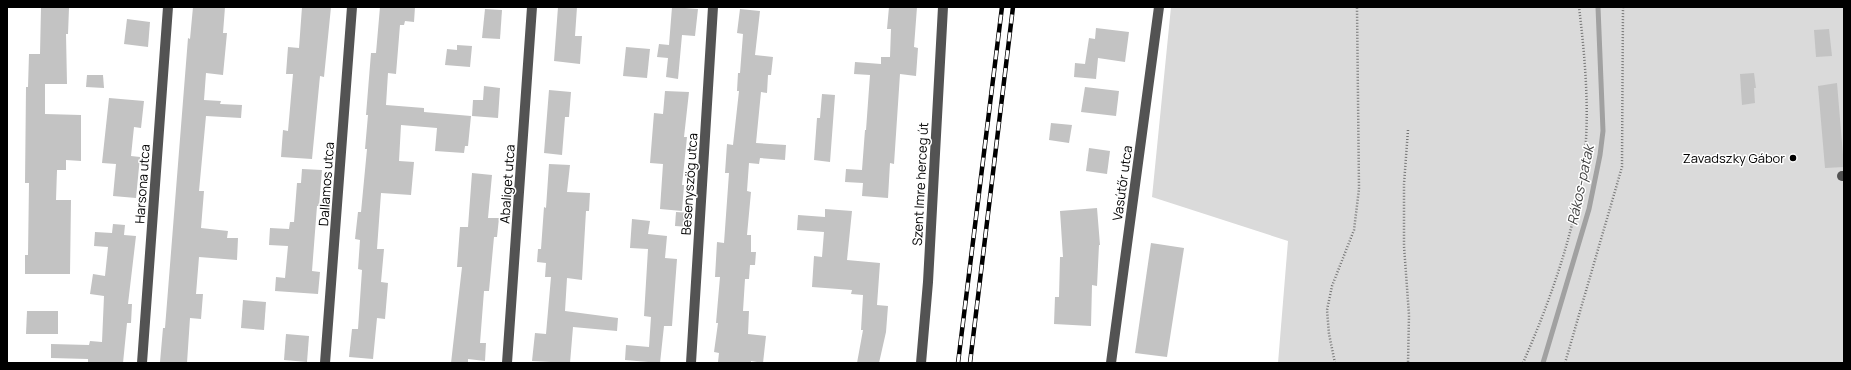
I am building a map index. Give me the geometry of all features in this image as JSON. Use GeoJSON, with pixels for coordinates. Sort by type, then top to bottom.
{"type":"FeatureCollection","features":[{"type":"Feature","properties":{"kind":"street","name":"Harsona utca"},"geometry":{"type":"LineString","coordinates":[[142,363],[168,7]]}},
{"type":"Feature","properties":{"kind":"street","name":"Dallamos utca"},"geometry":{"type":"LineString","coordinates":[[325,363],[352,7]]}},
{"type":"Feature","properties":{"kind":"street","name":"Abaliget utca"},"geometry":{"type":"LineString","coordinates":[[507,363],[532,7]]}},
{"type":"Feature","properties":{"kind":"street","name":"Besenyszög utca"},"geometry":{"type":"LineString","coordinates":[[691,363],[713,7]]}},
{"type":"Feature","properties":{"kind":"street","name":"Szent Imre herceg út"},"geometry":{"type":"LineString","coordinates":[[921,363],[928,282],[943,7]]}},
{"type":"Feature","properties":{"kind":"street","name":"Vasútőr utca"},"geometry":{"type":"LineString","coordinates":[[1110,363],[1159,7]]}},
{"type":"Feature","properties":{"kind":"path"},"geometry":{"type":"LineString","coordinates":[[1335,363],[1329,334],[1327,310],[1332,286],[1354,230],[1359,189],[1357,7]]}},
{"type":"Feature","properties":{"kind":"path"},"geometry":{"type":"LineString","coordinates":[[1523,363],[1556,277],[1580,191],[1586,130],[1584,60],[1579,7]]}},
{"type":"Feature","properties":{"kind":"path"},"geometry":{"type":"LineString","coordinates":[[1565,363],[1622,167],[1623,7]]}},
{"type":"Feature","properties":{"kind":"path"},"geometry":{"type":"LineString","coordinates":[[1408,130],[1404,184],[1404,246],[1409,315],[1408,363]]}},
{"type":"Feature","properties":{"kind":"shaded area"},"geometry":{"type":"Polygon","coordinates":[[[1171,7],[1844,7],[1844,363],[1278,363],[1288,241],[1152,197],[1171,7]]]}},
{"type":"Feature","properties":{"kind":"building"},"geometry":{"type":"Polygon","coordinates":[[[193,7],[225,7],[223,33],[227,33],[223,75],[206,73],[204,100],[221,101],[220,104],[242,105],[241,118],[206,116],[199,191],[204,191],[201,228],[228,231],[227,238],[238,238],[237,260],[199,257],[196,294],[203,294],[201,319],[190,318],[187,363],[160,362],[163,328],[165,328],[188,38],[190,39],[193,7]]]}},
{"type":"Feature","properties":{"kind":"building"},"geometry":{"type":"Polygon","coordinates":[[[302,7],[331,7],[324,77],[320,76],[312,159],[281,157],[283,130],[288,131],[293,74],[286,74],[288,47],[299,48],[302,7]]]}},
{"type":"Feature","properties":{"kind":"building"},"geometry":{"type":"Polygon","coordinates":[[[380,7],[415,7],[414,22],[405,21],[404,25],[400,25],[396,74],[388,73],[386,105],[424,108],[424,112],[471,116],[468,146],[465,146],[464,153],[435,151],[437,128],[401,125],[399,161],[414,162],[411,195],[381,193],[377,249],[384,249],[381,282],[388,283],[385,319],[377,318],[373,359],[349,357],[352,329],[358,329],[362,270],[358,269],[360,240],[355,239],[358,212],[361,212],[367,149],[365,149],[368,115],[366,115],[371,53],[376,53],[380,7]]]}},
{"type":"Feature","properties":{"kind":"building"},"geometry":{"type":"Polygon","coordinates":[[[558,7],[577,7],[575,36],[582,36],[580,64],[554,61],[558,7]]]}},
{"type":"Feature","properties":{"kind":"building"},"geometry":{"type":"Polygon","coordinates":[[[672,7],[698,9],[695,36],[682,35],[678,79],[666,77],[668,58],[657,57],[659,44],[669,45],[672,7]]]}},
{"type":"Feature","properties":{"kind":"building"},"geometry":{"type":"Polygon","coordinates":[[[889,7],[917,7],[914,47],[918,48],[916,76],[900,74],[894,164],[890,163],[888,198],[862,196],[863,183],[845,182],[846,169],[862,170],[866,130],[870,75],[854,74],[855,62],[881,64],[881,57],[890,57],[891,29],[887,29],[889,7]]]}},
{"type":"Feature","properties":{"kind":"building"},"geometry":{"type":"Polygon","coordinates":[[[41,8],[69,8],[68,34],[66,34],[67,84],[45,84],[45,114],[81,115],[81,161],[66,160],[66,170],[57,170],[56,200],[71,200],[70,274],[25,274],[25,255],[28,255],[29,183],[25,183],[26,87],[28,87],[29,54],[40,54],[41,8]]]}},
{"type":"Feature","properties":{"kind":"building"},"geometry":{"type":"Polygon","coordinates":[[[485,9],[502,10],[500,39],[482,38],[485,9]]]}},
{"type":"Feature","properties":{"kind":"building"},"geometry":{"type":"Polygon","coordinates":[[[740,9],[760,11],[755,55],[773,57],[771,75],[768,75],[767,93],[761,92],[756,143],[786,145],[785,160],[760,158],[759,164],[749,163],[747,191],[751,192],[747,235],[751,235],[751,252],[756,252],[755,265],[750,265],[749,279],[745,279],[743,311],[749,311],[748,334],[766,336],[763,363],[751,361],[751,363],[718,362],[719,353],[714,352],[718,323],[716,323],[720,277],[715,277],[717,242],[724,243],[729,173],[725,173],[727,144],[733,145],[739,91],[737,91],[738,73],[740,73],[743,34],[737,33],[740,9]]]}},
{"type":"Feature","properties":{"kind":"building"},"geometry":{"type":"Polygon","coordinates":[[[127,19],[150,22],[148,47],[124,44],[127,19]]]}},
{"type":"Feature","properties":{"kind":"building"},"geometry":{"type":"Polygon","coordinates":[[[1096,28],[1129,32],[1125,62],[1098,58],[1096,79],[1074,77],[1075,63],[1085,64],[1089,38],[1095,39],[1096,28]]]}},
{"type":"Feature","properties":{"kind":"building"},"geometry":{"type":"Polygon","coordinates":[[[1829,29],[1832,56],[1816,57],[1814,30],[1829,29]]]}},
{"type":"Feature","properties":{"kind":"building"},"geometry":{"type":"Polygon","coordinates":[[[457,45],[472,46],[470,67],[445,65],[447,49],[457,50],[457,45]]]}},
{"type":"Feature","properties":{"kind":"building"},"geometry":{"type":"Polygon","coordinates":[[[626,47],[650,49],[647,78],[623,76],[626,47]]]}},
{"type":"Feature","properties":{"kind":"building"},"geometry":{"type":"Polygon","coordinates":[[[1754,73],[1756,88],[1754,88],[1755,103],[1742,105],[1740,74],[1754,73]]]}},
{"type":"Feature","properties":{"kind":"building"},"geometry":{"type":"Polygon","coordinates":[[[87,75],[103,75],[104,88],[86,87],[87,75]]]}},
{"type":"Feature","properties":{"kind":"building"},"geometry":{"type":"Polygon","coordinates":[[[1837,83],[1844,167],[1825,168],[1818,86],[1837,83]]]}},
{"type":"Feature","properties":{"kind":"building"},"geometry":{"type":"Polygon","coordinates":[[[484,86],[500,88],[498,118],[472,116],[473,100],[483,100],[484,86]]]}},
{"type":"Feature","properties":{"kind":"building"},"geometry":{"type":"Polygon","coordinates":[[[1085,87],[1119,91],[1116,116],[1081,112],[1085,87]]]}},
{"type":"Feature","properties":{"kind":"building"},"geometry":{"type":"Polygon","coordinates":[[[549,90],[571,92],[569,117],[565,117],[562,155],[544,153],[549,90]]]}},
{"type":"Feature","properties":{"kind":"building"},"geometry":{"type":"Polygon","coordinates":[[[665,91],[689,92],[684,137],[687,137],[682,185],[684,185],[682,211],[660,209],[663,164],[650,163],[654,113],[663,114],[665,91]]]}},
{"type":"Feature","properties":{"kind":"building"},"geometry":{"type":"Polygon","coordinates":[[[822,94],[835,95],[830,162],[814,160],[817,118],[820,118],[822,94]]]}},
{"type":"Feature","properties":{"kind":"building"},"geometry":{"type":"Polygon","coordinates":[[[109,98],[144,101],[141,128],[134,127],[131,156],[140,157],[136,198],[113,196],[116,164],[102,163],[109,98]]]}},
{"type":"Feature","properties":{"kind":"building"},"geometry":{"type":"Polygon","coordinates":[[[1051,123],[1072,125],[1069,143],[1049,140],[1051,123]]]}},
{"type":"Feature","properties":{"kind":"building"},"geometry":{"type":"Polygon","coordinates":[[[1089,148],[1110,151],[1107,174],[1086,171],[1089,148]]]}},
{"type":"Feature","properties":{"kind":"building"},"geometry":{"type":"Polygon","coordinates":[[[549,164],[570,165],[567,192],[590,193],[589,211],[586,211],[582,280],[567,278],[565,311],[618,318],[617,331],[573,327],[570,363],[532,361],[535,333],[546,334],[551,277],[545,277],[546,263],[537,262],[538,249],[541,249],[549,164]]]}},
{"type":"Feature","properties":{"kind":"building"},"geometry":{"type":"Polygon","coordinates":[[[302,169],[322,170],[319,206],[317,206],[312,271],[320,272],[318,294],[275,291],[276,277],[285,278],[288,246],[269,245],[270,228],[289,229],[290,222],[294,222],[297,183],[301,183],[302,169]]]}},
{"type":"Feature","properties":{"kind":"building"},"geometry":{"type":"Polygon","coordinates":[[[472,173],[492,175],[488,218],[499,218],[497,237],[494,237],[489,291],[484,291],[480,343],[486,343],[485,361],[468,359],[468,363],[451,363],[462,267],[457,267],[460,227],[468,227],[472,173]]]}},
{"type":"Feature","properties":{"kind":"building"},"geometry":{"type":"Polygon","coordinates":[[[1097,208],[1100,245],[1097,286],[1092,285],[1091,326],[1054,324],[1055,297],[1059,297],[1060,257],[1063,257],[1060,211],[1097,208]]]}},
{"type":"Feature","properties":{"kind":"building"},"geometry":{"type":"Polygon","coordinates":[[[825,209],[852,211],[847,260],[880,263],[877,305],[888,306],[886,332],[879,363],[857,363],[863,330],[861,330],[863,295],[851,294],[852,290],[812,287],[814,256],[822,257],[824,232],[797,230],[798,215],[825,217],[825,209]]]}},
{"type":"Feature","properties":{"kind":"building"},"geometry":{"type":"Polygon","coordinates":[[[676,212],[691,213],[690,227],[675,226],[676,212]]]}},
{"type":"Feature","properties":{"kind":"building"},"geometry":{"type":"Polygon","coordinates":[[[632,219],[650,221],[648,234],[667,236],[665,258],[677,259],[672,326],[664,326],[660,363],[625,360],[626,345],[649,347],[651,317],[644,316],[648,249],[630,248],[632,219]]]}},
{"type":"Feature","properties":{"kind":"building"},"geometry":{"type":"Polygon","coordinates":[[[113,224],[125,225],[124,235],[136,236],[128,304],[132,304],[131,323],[127,323],[123,363],[88,363],[88,359],[51,358],[51,344],[89,345],[90,341],[102,342],[104,296],[90,294],[93,274],[105,276],[108,247],[94,246],[95,232],[112,233],[113,224]]]}},
{"type":"Feature","properties":{"kind":"building"},"geometry":{"type":"Polygon","coordinates":[[[1151,243],[1184,248],[1167,357],[1135,353],[1151,243]]]}},
{"type":"Feature","properties":{"kind":"building"},"geometry":{"type":"Polygon","coordinates":[[[243,300],[266,302],[264,330],[241,328],[243,300]]]}},
{"type":"Feature","properties":{"kind":"building"},"geometry":{"type":"Polygon","coordinates":[[[27,311],[58,311],[58,334],[26,334],[27,311]]]}},
{"type":"Feature","properties":{"kind":"building"},"geometry":{"type":"Polygon","coordinates":[[[286,334],[309,336],[307,362],[284,360],[286,334]]]}},
{"type":"Feature","properties":{"kind":"waterway","name":"Rákos-patak"},"geometry":{"type":"LineString","coordinates":[[1543,363],[1589,209],[1600,155],[1603,131],[1598,7]]}},
{"type":"Feature","properties":{"kind":"railway"},"geometry":{"type":"LineString","coordinates":[[958,363],[1002,7]]}},
{"type":"Feature","properties":{"kind":"railway"},"geometry":{"type":"LineString","coordinates":[[970,363],[1013,7]]}},
{"type":"Feature","properties":{"kind":"place","name":"Zavadszky Gábor"},"geometry":{"type":"Point","coordinates":[1793,158]}}]}
